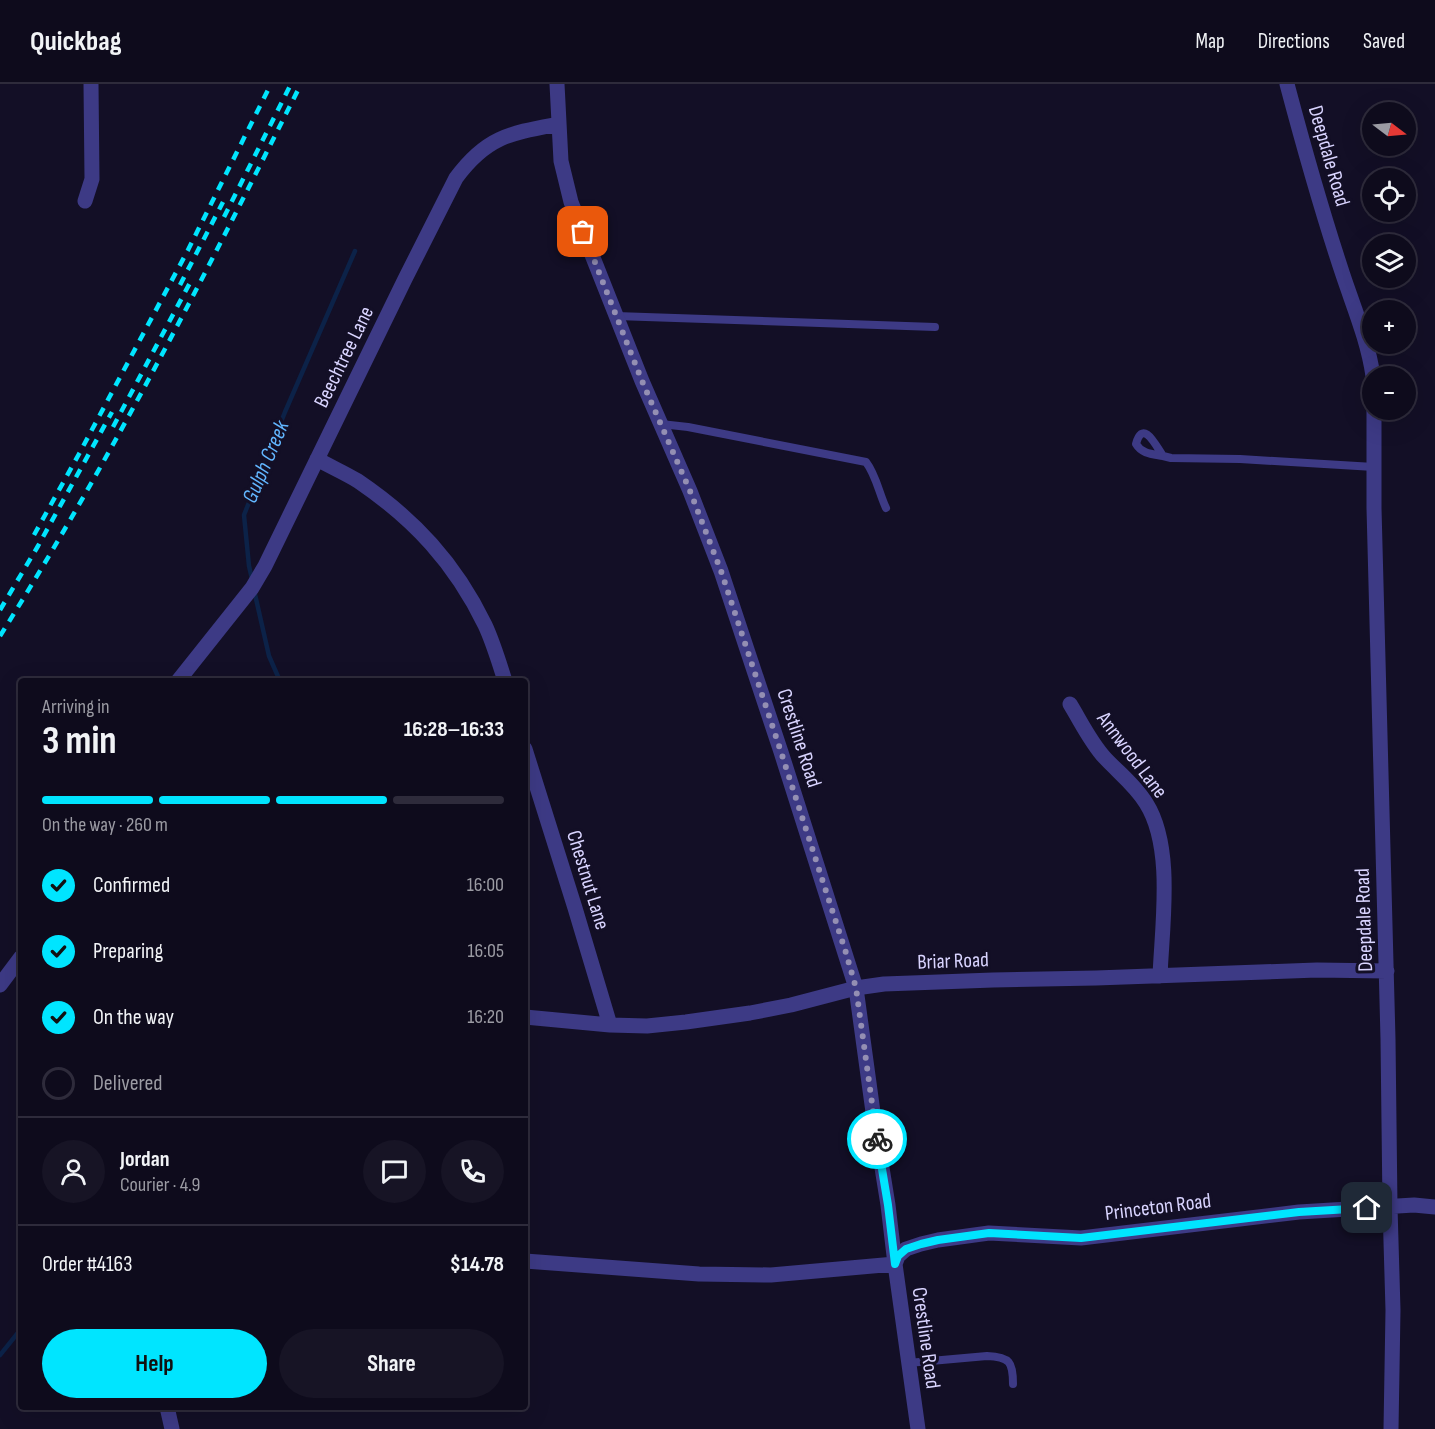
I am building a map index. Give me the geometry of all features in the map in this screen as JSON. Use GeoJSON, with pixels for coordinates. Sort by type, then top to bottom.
{"type":"FeatureCollection","features":[{"type":"Feature","properties":{"kind":"street"},"geometry":{"type":"LineString","coordinates":[[85,201],[92,179],[91,84]]}},
{"type":"Feature","properties":{"kind":"street","name":"Crestline Road"},"geometry":{"type":"LineString","coordinates":[[557,84],[561,161],[571,202],[721,571],[856,988],[918,1429]]}},
{"type":"Feature","properties":{"kind":"street","name":"Deepdale Road"},"geometry":{"type":"LineString","coordinates":[[1287,84],[1312,177],[1372,366]]}},
{"type":"Feature","properties":{"kind":"street","name":"Beechtree Lane"},"geometry":{"type":"LineString","coordinates":[[180,678],[252,588],[265,566],[456,178],[467,163],[484,148],[501,138],[518,132],[559,124]]}},
{"type":"Feature","properties":{"kind":"street","name":"Deepdale Road"},"geometry":{"type":"LineString","coordinates":[[1374,420],[1374,508],[1394,1310],[1391,1429]]}},
{"type":"Feature","properties":{"kind":"street"},"geometry":{"type":"LineString","coordinates":[[317,459],[357,481],[397,510],[428,539],[467,591],[486,627],[504,678]]}},
{"type":"Feature","properties":{"kind":"street","name":"Annwood Lane"},"geometry":{"type":"LineString","coordinates":[[1070,704],[1089,737],[1104,757],[1134,786],[1156,822],[1161,843],[1164,890],[1160,976]]}},
{"type":"Feature","properties":{"kind":"street","name":"Chestnut Lane"},"geometry":{"type":"LineString","coordinates":[[528,758],[610,1025]]}},
{"type":"Feature","properties":{"kind":"street"},"geometry":{"type":"LineString","coordinates":[[0,985],[18,961]]}},
{"type":"Feature","properties":{"kind":"street","name":"Briar Road"},"geometry":{"type":"LineString","coordinates":[[528,1017],[647,1026],[739,1015],[856,988],[895,984],[1317,970],[1387,971]]}},
{"type":"Feature","properties":{"kind":"street","name":"Princeton Road"},"geometry":{"type":"LineString","coordinates":[[895,1264],[898,1256],[906,1249],[921,1244],[989,1233],[1081,1238],[1299,1212],[1414,1205],[1435,1207]]}},
{"type":"Feature","properties":{"kind":"street"},"geometry":{"type":"LineString","coordinates":[[528,1261],[699,1274],[771,1275],[895,1264]]}},
{"type":"Feature","properties":{"kind":"street"},"geometry":{"type":"LineString","coordinates":[[167,1410],[172,1429]]}},
{"type":"Feature","properties":{"kind":"lane"},"geometry":{"type":"LineString","coordinates":[[616,316],[935,327]]}},
{"type":"Feature","properties":{"kind":"lane"},"geometry":{"type":"LineString","coordinates":[[661,424],[688,427],[866,462],[872,471],[886,508]]}},
{"type":"Feature","properties":{"kind":"lane"},"geometry":{"type":"LineString","coordinates":[[1162,456],[1374,467]]}},
{"type":"Feature","properties":{"kind":"lane"},"geometry":{"type":"LineString","coordinates":[[908,1363],[997,1356],[1011,1365],[1013,1384]]}},
{"type":"Feature","properties":{"kind":"waterway","name":"Gulph Creek"},"geometry":{"type":"LineString","coordinates":[[252,579],[244,515],[285,412],[355,251]]}},
{"type":"Feature","properties":{"kind":"waterway","name":"Gulph Creek"},"geometry":{"type":"LineString","coordinates":[[254,590],[269,656],[279,678]]}},
{"type":"Feature","properties":{"kind":"waterway","name":"Gulph Creek"},"geometry":{"type":"LineString","coordinates":[[0,1355],[18,1333]]}},
{"type":"Feature","properties":{"kind":"railway"},"geometry":{"type":"LineString","coordinates":[[34,535],[188,250],[271,84]]}},
{"type":"Feature","properties":{"kind":"railway"},"geometry":{"type":"LineString","coordinates":[[224,217],[291,84]]}},
{"type":"Feature","properties":{"kind":"railway"},"geometry":{"type":"LineString","coordinates":[[0,636],[120,432],[194,294],[301,84]]}},
{"type":"Feature","properties":{"kind":"railway"},"geometry":{"type":"LineString","coordinates":[[180,285],[223,202]]}},
{"type":"Feature","properties":{"kind":"railway"},"geometry":{"type":"LineString","coordinates":[[113,427],[192,279]]}},
{"type":"Feature","properties":{"kind":"railway"},"geometry":{"type":"LineString","coordinates":[[0,610],[112,412]]}},
{"type":"Feature","properties":{"kind":"way so far"},"geometry":{"type":"LineString","coordinates":[[583,232],[721,571],[818,864],[856,988],[877,1139]]}},
{"type":"Feature","properties":{"kind":"route"},"geometry":{"type":"LineString","coordinates":[[877,1139],[895,1264],[898,1256],[906,1249],[921,1244],[989,1233],[1081,1238],[1299,1212],[1367,1208]]}}]}
